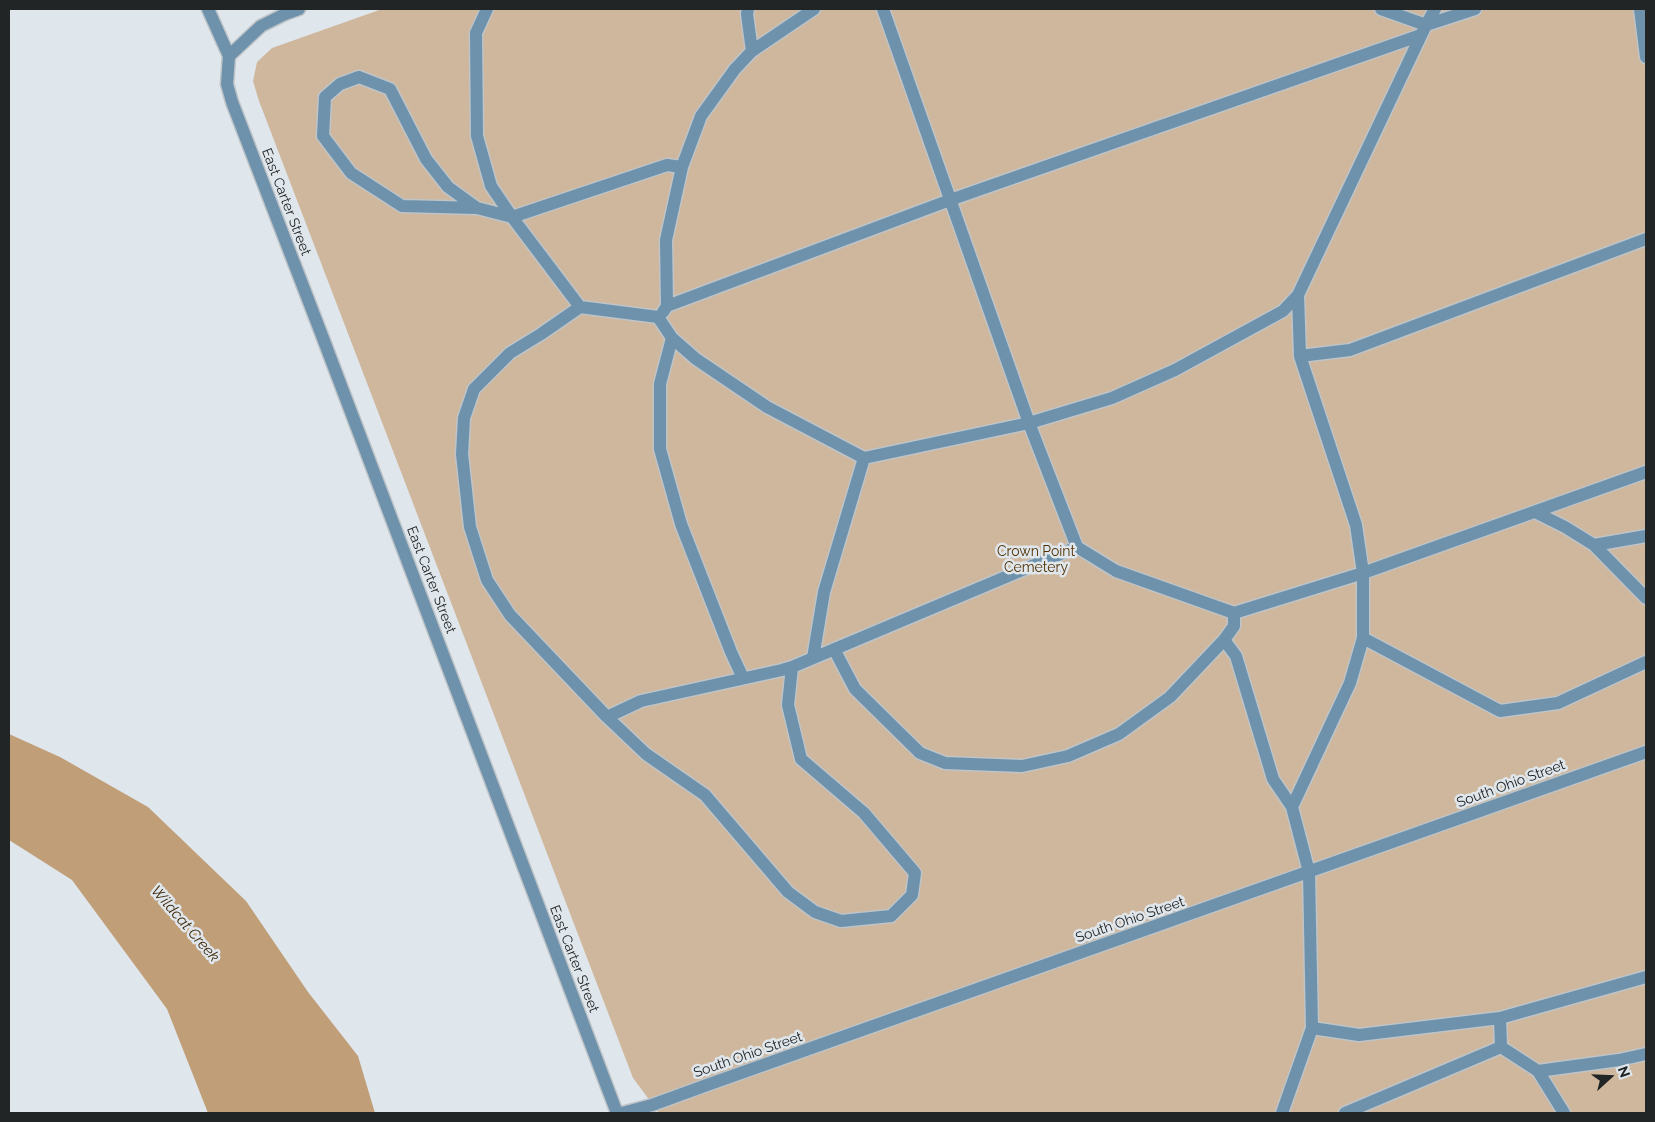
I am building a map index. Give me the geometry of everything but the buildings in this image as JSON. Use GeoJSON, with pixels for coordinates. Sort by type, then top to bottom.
{"type":"FeatureCollection","features":[{"type":"Feature","properties":{"kind":"street"},"geometry":{"type":"LineString","coordinates":[[208,9],[229,56],[261,26],[299,9]]}},
{"type":"Feature","properties":{"kind":"street"},"geometry":{"type":"LineString","coordinates":[[487,9],[476,33],[478,136],[491,186],[580,307]]}},
{"type":"Feature","properties":{"kind":"street"},"geometry":{"type":"LineString","coordinates":[[748,9],[752,51]]}},
{"type":"Feature","properties":{"kind":"street"},"geometry":{"type":"LineString","coordinates":[[667,306],[666,240],[682,167],[701,116],[735,69],[752,51],[814,9]]}},
{"type":"Feature","properties":{"kind":"street"},"geometry":{"type":"LineString","coordinates":[[883,9],[1030,423],[1077,547],[1116,571],[1234,613],[1363,573],[1646,472]]}},
{"type":"Feature","properties":{"kind":"street"},"geometry":{"type":"LineString","coordinates":[[1381,9],[1423,30]]}},
{"type":"Feature","properties":{"kind":"street"},"geometry":{"type":"LineString","coordinates":[[792,666],[788,705],[801,759],[864,814],[915,873],[912,895],[891,916],[841,921],[815,912],[788,892],[705,795],[646,754],[607,717],[510,615],[487,580],[470,527],[462,454],[464,418],[474,389],[510,353],[580,307],[658,317],[672,338],[696,359],[767,406],[864,458],[1030,423],[1112,398],[1175,370],[1283,311],[1298,295],[1423,30],[1435,9]]}},
{"type":"Feature","properties":{"kind":"street"},"geometry":{"type":"LineString","coordinates":[[658,317],[667,306],[950,200],[1423,30],[1475,9]]}},
{"type":"Feature","properties":{"kind":"street"},"geometry":{"type":"LineString","coordinates":[[1640,9],[1646,57]]}},
{"type":"Feature","properties":{"kind":"street","name":"East Carter Street"},"geometry":{"type":"LineString","coordinates":[[229,56],[227,84],[232,102],[325,342],[617,1113]]}},
{"type":"Feature","properties":{"kind":"street"},"geometry":{"type":"LineString","coordinates":[[477,208],[448,187],[426,159],[390,89],[359,77],[340,84],[326,97],[323,136],[351,173],[402,206],[477,208],[512,217],[667,165],[682,167]]}},
{"type":"Feature","properties":{"kind":"street"},"geometry":{"type":"LineString","coordinates":[[1300,356],[1350,350],[1646,239]]}},
{"type":"Feature","properties":{"kind":"street"},"geometry":{"type":"LineString","coordinates":[[1292,807],[1350,683],[1363,638],[1363,573],[1356,524],[1300,356],[1298,295]]}},
{"type":"Feature","properties":{"kind":"street"},"geometry":{"type":"LineString","coordinates":[[672,338],[660,384],[660,449],[681,524],[743,678]]}},
{"type":"Feature","properties":{"kind":"street"},"geometry":{"type":"LineString","coordinates":[[813,658],[824,592],[864,458]]}},
{"type":"Feature","properties":{"kind":"street"},"geometry":{"type":"LineString","coordinates":[[1534,512],[1565,527],[1594,545],[1646,598]]}},
{"type":"Feature","properties":{"kind":"street"},"geometry":{"type":"LineString","coordinates":[[1594,545],[1646,536]]}},
{"type":"Feature","properties":{"kind":"street"},"geometry":{"type":"LineString","coordinates":[[607,717],[640,701],[782,670],[1077,547]]}},
{"type":"Feature","properties":{"kind":"street"},"geometry":{"type":"LineString","coordinates":[[834,649],[855,689],[920,753],[945,764],[1022,766],[1068,756],[1118,734],[1170,697],[1224,640],[1234,626],[1234,613]]}},
{"type":"Feature","properties":{"kind":"street"},"geometry":{"type":"LineString","coordinates":[[1363,638],[1500,711],[1558,704],[1646,662]]}},
{"type":"Feature","properties":{"kind":"street"},"geometry":{"type":"LineString","coordinates":[[1224,640],[1236,656],[1273,779],[1292,807],[1309,872],[1312,1028],[1282,1113]]}},
{"type":"Feature","properties":{"kind":"street","name":"South Ohio Street"},"geometry":{"type":"LineString","coordinates":[[622,1113],[652,1105],[1646,752]]}},
{"type":"Feature","properties":{"kind":"street"},"geometry":{"type":"LineString","coordinates":[[1312,1028],[1359,1035],[1500,1018],[1646,977]]}},
{"type":"Feature","properties":{"kind":"street"},"geometry":{"type":"LineString","coordinates":[[1500,1018],[1501,1047]]}},
{"type":"Feature","properties":{"kind":"street"},"geometry":{"type":"LineString","coordinates":[[1501,1047],[1538,1071],[1564,1113]]}},
{"type":"Feature","properties":{"kind":"street"},"geometry":{"type":"LineString","coordinates":[[1345,1113],[1501,1047]]}},
{"type":"Feature","properties":{"kind":"street"},"geometry":{"type":"LineString","coordinates":[[1538,1071],[1619,1060],[1646,1054]]}},
{"type":"Feature","properties":{"kind":"green space","name":"Crown Point Cemetery"},"geometry":{"type":"Polygon","coordinates":[[[382,9],[1646,9],[1646,1113],[659,1113],[633,1078],[259,101],[253,81],[257,62],[272,48],[382,9]]]}},
{"type":"Feature","properties":{"kind":"water","name":"Wildcat Creek"},"geometry":{"type":"Polygon","coordinates":[[[9,734],[60,757],[148,807],[246,901],[308,992],[358,1056],[375,1113],[208,1113],[167,1009],[72,880],[9,840],[9,734]]]}}]}
